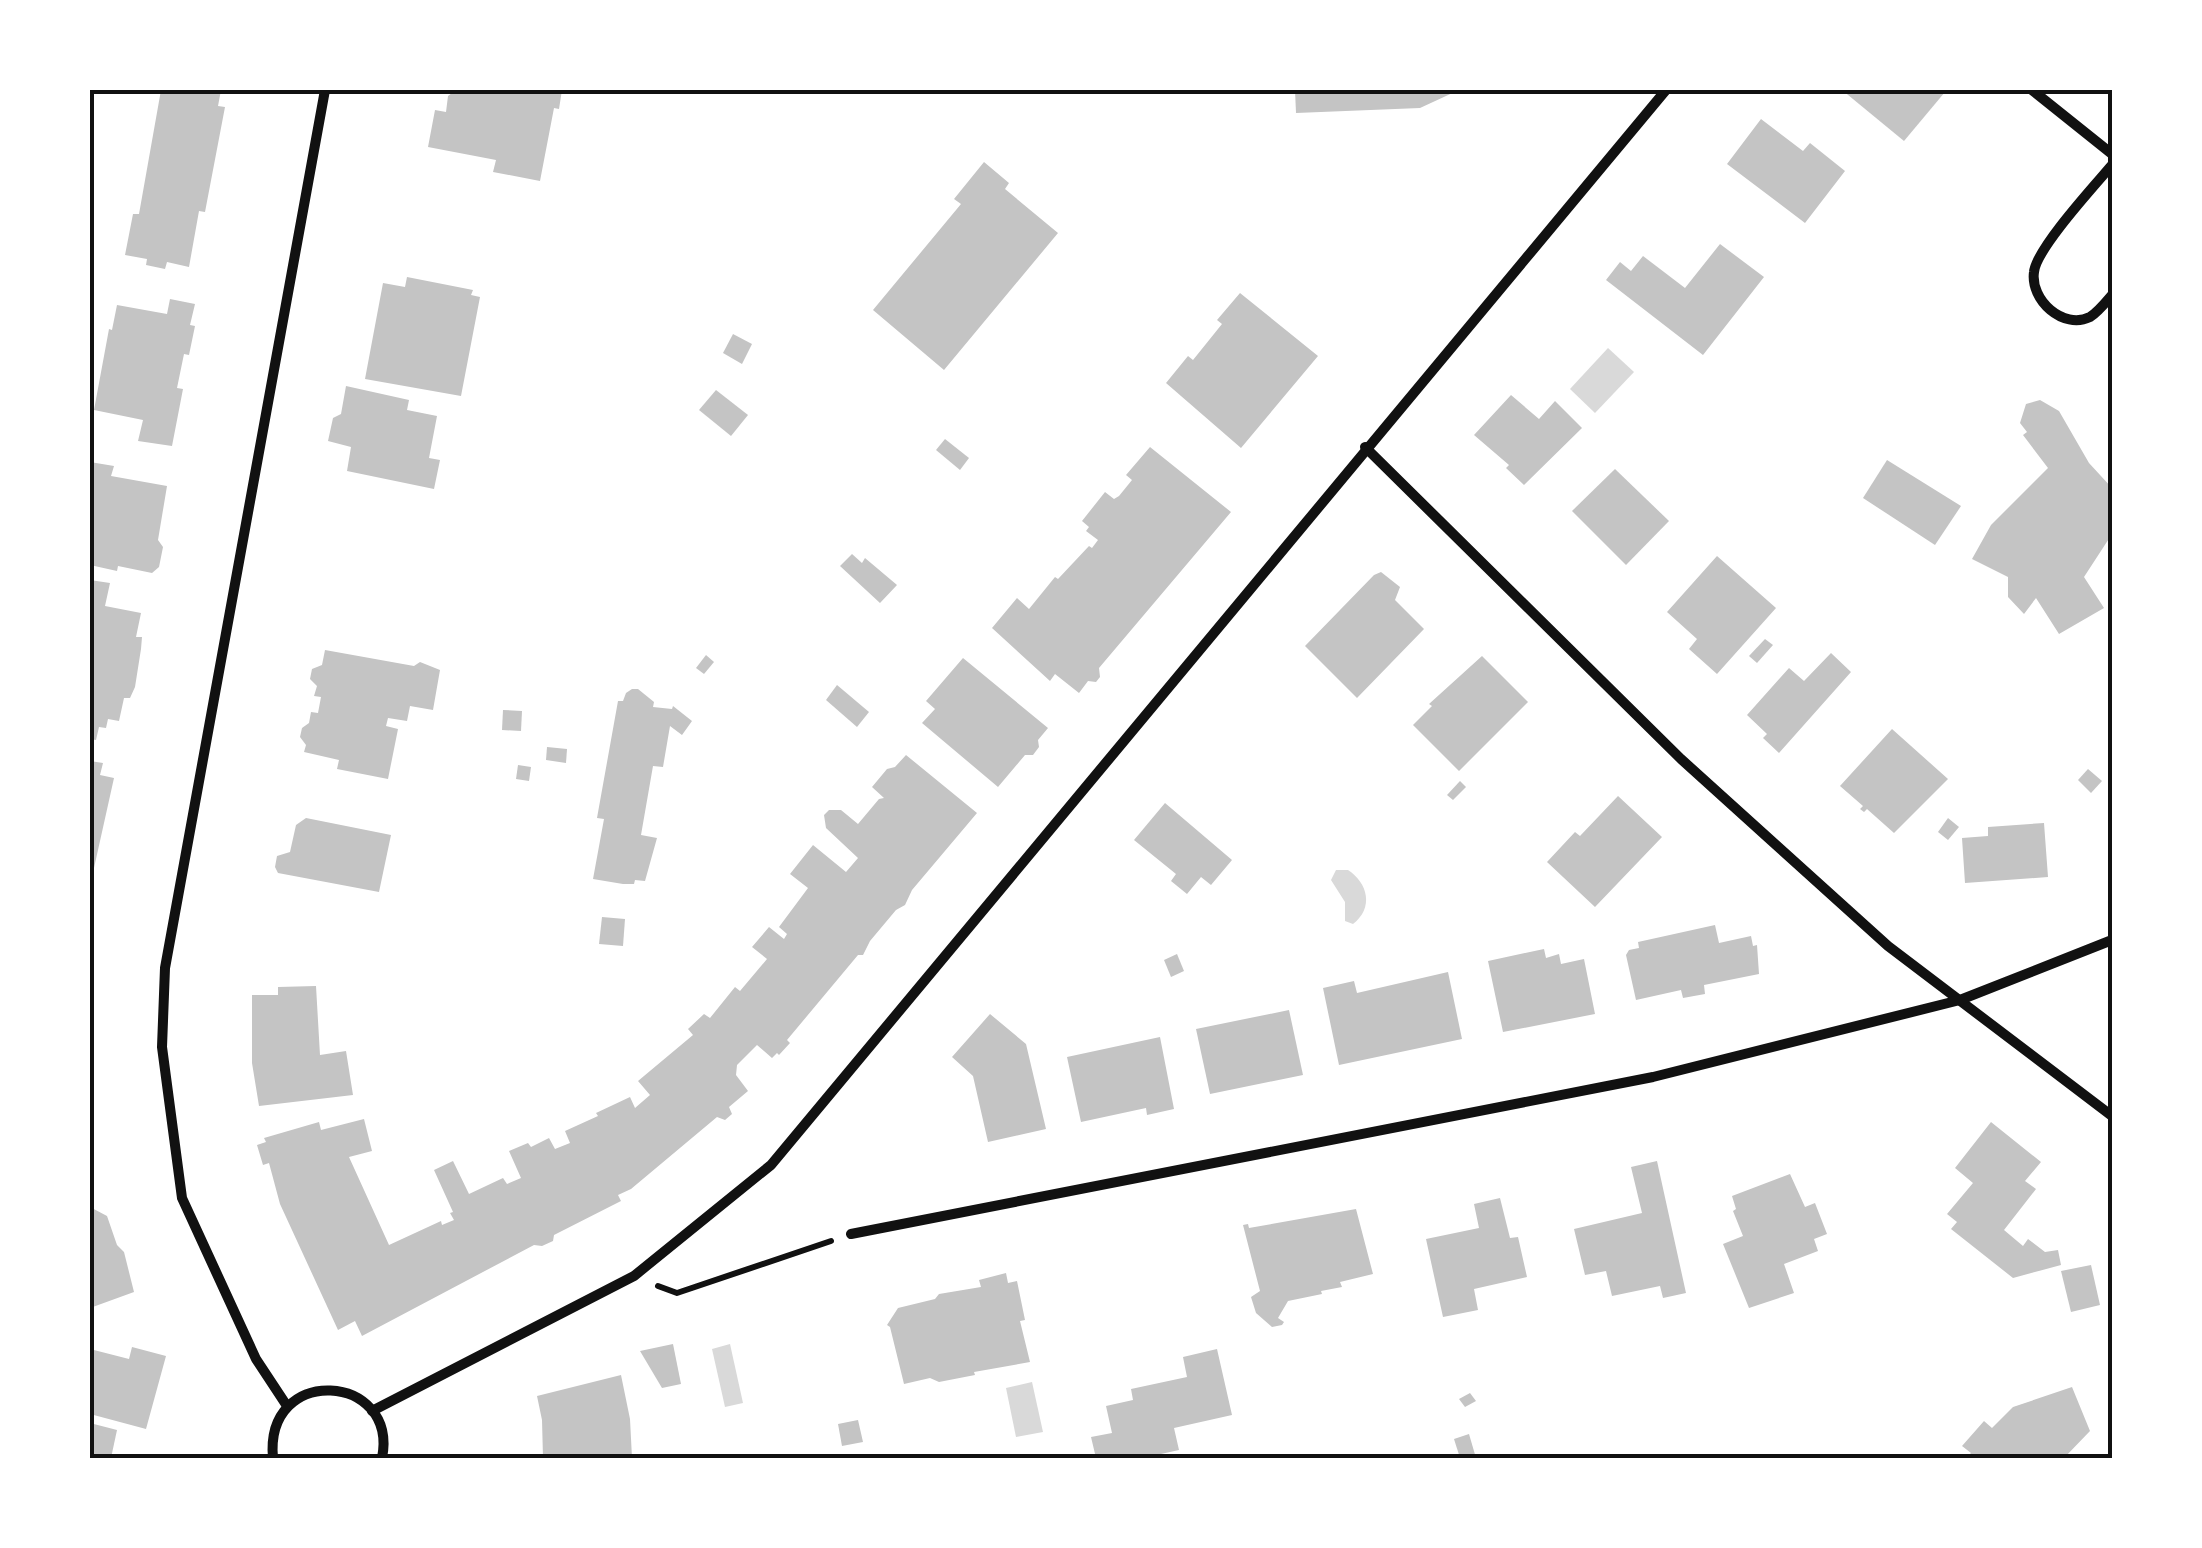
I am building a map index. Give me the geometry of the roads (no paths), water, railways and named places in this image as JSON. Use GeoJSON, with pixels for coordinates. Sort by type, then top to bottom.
{"type":"FeatureCollection","features":[{"type":"Feature","properties":{"kind":"street"},"geometry":{"type":"LineString","coordinates":[[287,1406],[256,1359],[182,1198],[162,1047],[164,968],[324,90]]}},
{"type":"Feature","properties":{"kind":"street"},"geometry":{"type":"LineString","coordinates":[[372,1411],[634,1276],[771,1165],[1666,90]]}},
{"type":"Feature","properties":{"kind":"street"},"geometry":{"type":"LineString","coordinates":[[2032,90],[2112,154]]}},
{"type":"Feature","properties":{"kind":"street"},"geometry":{"type":"LineString","coordinates":[[2112,165],[2042,252],[2034,272],[2039,297],[2051,311],[2070,321],[2090,316],[2112,295]]}},
{"type":"Feature","properties":{"kind":"street"},"geometry":{"type":"LineString","coordinates":[[1366,448],[1681,759],[1888,946],[2112,1116]]}},
{"type":"Feature","properties":{"kind":"street"},"geometry":{"type":"LineString","coordinates":[[851,1234],[1653,1077],[1960,1000],[2112,940]]}},
{"type":"Feature","properties":{"kind":"street"},"geometry":{"type":"LineString","coordinates":[[272,1458],[276,1422],[287,1406],[322,1389],[340,1390],[358,1398],[372,1411],[381,1428],[382,1458]]}}]}
